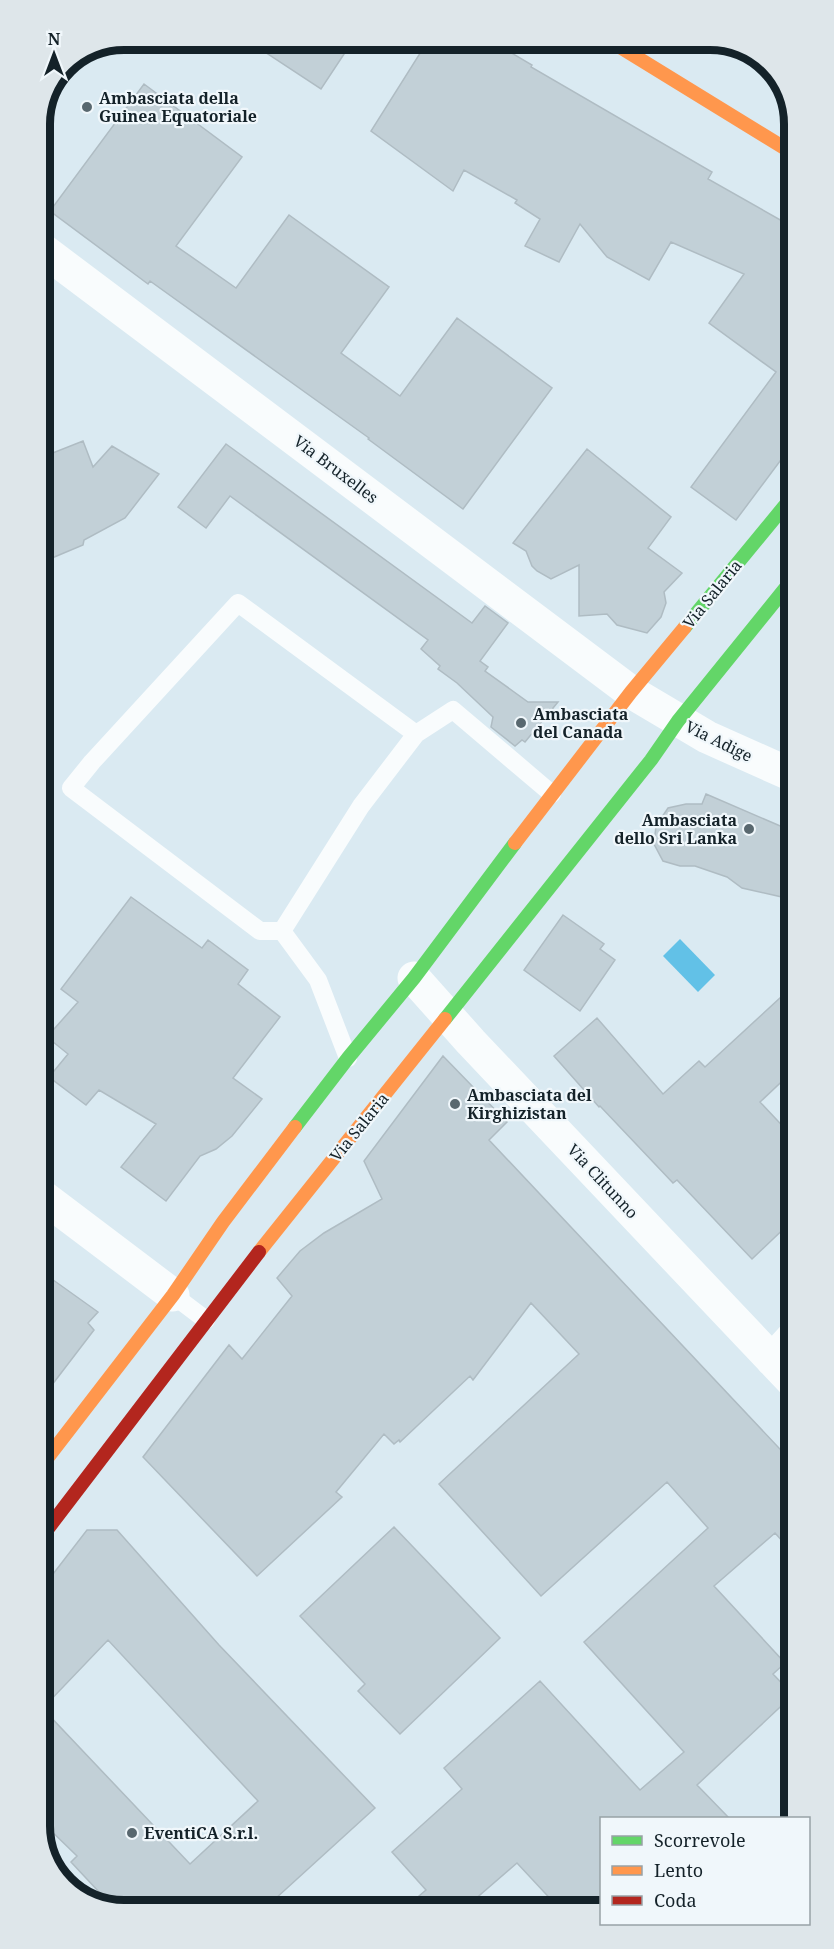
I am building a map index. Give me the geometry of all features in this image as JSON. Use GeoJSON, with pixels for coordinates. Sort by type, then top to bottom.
{"type":"FeatureCollection","features":[{"type":"Feature","properties":{"kind":"main road"},"geometry":{"type":"LineString","coordinates":[[625,50],[784,148]]}},
{"type":"Feature","properties":{"kind":"main road","name":"Via Salaria"},"geometry":{"type":"LineString","coordinates":[[50,1455],[173,1295],[223,1222],[348,1058],[414,978],[552,794],[631,692],[784,507]]}},
{"type":"Feature","properties":{"kind":"main road","name":"Via Salaria"},"geometry":{"type":"LineString","coordinates":[[50,1526],[206,1320],[784,590]]}},
{"type":"Feature","properties":{"kind":"street","name":"Via Bruxelles"},"geometry":{"type":"LineString","coordinates":[[50,255],[631,692]]}},
{"type":"Feature","properties":{"kind":"street"},"geometry":{"type":"LineString","coordinates":[[631,692],[678,721]]}},
{"type":"Feature","properties":{"kind":"street","name":"Via Adige"},"geometry":{"type":"LineString","coordinates":[[678,721],[707,737],[784,771]]}},
{"type":"Feature","properties":{"kind":"street","name":"Via Clitunno"},"geometry":{"type":"LineString","coordinates":[[414,978],[783,1371]]}},
{"type":"Feature","properties":{"kind":"street"},"geometry":{"type":"LineString","coordinates":[[50,1202],[173,1295]]}},
{"type":"Feature","properties":{"kind":"lane"},"geometry":{"type":"LineString","coordinates":[[282,931],[260,931],[71,788],[92,762],[238,603],[416,734]]}},
{"type":"Feature","properties":{"kind":"lane"},"geometry":{"type":"LineString","coordinates":[[282,931],[361,806],[416,734],[453,710],[552,794]]}},
{"type":"Feature","properties":{"kind":"lane"},"geometry":{"type":"LineString","coordinates":[[282,931],[318,980],[348,1058]]}},
{"type":"Feature","properties":{"kind":"lane"},"geometry":{"type":"LineString","coordinates":[[173,1295],[206,1320]]}},
{"type":"Feature","properties":{"kind":"water"},"geometry":{"type":"Polygon","coordinates":[[[680,939],[715,975],[698,992],[663,956],[680,939]]]}},
{"type":"Feature","properties":{"kind":"building"},"geometry":{"type":"Polygon","coordinates":[[[262,50],[347,50],[321,89],[262,50]]]}},
{"type":"Feature","properties":{"kind":"building"},"geometry":{"type":"Polygon","coordinates":[[[422,50],[507,50],[532,65],[531,67],[712,172],[708,179],[784,222],[784,456],[736,520],[691,487],[776,372],[709,323],[744,274],[671,242],[649,280],[607,257],[580,224],[559,262],[525,246],[540,219],[515,203],[517,200],[464,170],[453,191],[371,131],[422,50]]]}},
{"type":"Feature","properties":{"kind":"building"},"geometry":{"type":"Polygon","coordinates":[[[144,84],[242,157],[176,246],[236,288],[289,215],[389,287],[341,353],[400,396],[457,318],[552,388],[463,509],[369,438],[150,281],[148,284],[50,211],[144,84]]]}},
{"type":"Feature","properties":{"kind":"building"},"geometry":{"type":"Polygon","coordinates":[[[83,441],[93,467],[112,446],[159,474],[125,518],[84,540],[83,545],[50,559],[50,454],[83,441]]]}},
{"type":"Feature","properties":{"kind":"building"},"geometry":{"type":"Polygon","coordinates":[[[226,444],[472,623],[485,606],[508,623],[480,661],[488,667],[485,671],[528,702],[558,702],[525,742],[522,740],[515,746],[491,727],[493,717],[457,683],[438,669],[440,666],[421,649],[428,640],[230,496],[206,528],[178,507],[226,444]]]}},
{"type":"Feature","properties":{"kind":"building"},"geometry":{"type":"Polygon","coordinates":[[[587,449],[671,517],[648,548],[682,573],[664,592],[666,603],[661,617],[647,633],[617,625],[607,614],[579,616],[579,565],[551,579],[537,571],[532,566],[526,551],[513,543],[587,449]]]}},
{"type":"Feature","properties":{"kind":"building"},"geometry":{"type":"Polygon","coordinates":[[[706,794],[784,828],[782,897],[742,888],[727,877],[695,866],[680,866],[663,861],[654,844],[656,826],[668,808],[686,804],[702,804],[706,794]]]}},
{"type":"Feature","properties":{"kind":"building"},"geometry":{"type":"Polygon","coordinates":[[[131,897],[202,948],[208,940],[248,970],[238,984],[280,1017],[233,1078],[262,1099],[232,1136],[216,1149],[200,1156],[166,1201],[121,1167],[156,1124],[99,1090],[86,1105],[50,1078],[68,1054],[50,1039],[50,1034],[78,1002],[61,989],[131,897]]]}},
{"type":"Feature","properties":{"kind":"building"},"geometry":{"type":"Polygon","coordinates":[[[563,915],[604,944],[600,949],[615,960],[580,1011],[524,970],[563,915]]]}},
{"type":"Feature","properties":{"kind":"building"},"geometry":{"type":"Polygon","coordinates":[[[784,994],[784,1079],[760,1102],[784,1127],[784,1229],[752,1259],[677,1180],[673,1183],[599,1107],[554,1056],[597,1018],[663,1094],[699,1061],[705,1067],[784,994]]]}},
{"type":"Feature","properties":{"kind":"building"},"geometry":{"type":"Polygon","coordinates":[[[443,1056],[507,1122],[489,1140],[784,1453],[784,1543],[775,1533],[714,1586],[784,1662],[773,1674],[784,1686],[784,1703],[697,1785],[728,1817],[600,1817],[600,1900],[551,1900],[517,1863],[475,1900],[415,1900],[426,1890],[392,1852],[462,1789],[444,1768],[540,1681],[640,1790],[684,1752],[584,1642],[708,1528],[667,1482],[541,1596],[439,1484],[579,1354],[531,1303],[473,1380],[470,1376],[400,1442],[399,1440],[394,1444],[384,1434],[336,1492],[342,1497],[257,1576],[143,1457],[229,1345],[242,1359],[292,1296],[277,1278],[300,1251],[324,1233],[382,1199],[364,1161],[443,1056]]]}},
{"type":"Feature","properties":{"kind":"building"},"geometry":{"type":"Polygon","coordinates":[[[50,1278],[98,1312],[88,1323],[94,1330],[50,1388],[50,1278]]]}},
{"type":"Feature","properties":{"kind":"building"},"geometry":{"type":"Polygon","coordinates":[[[394,1527],[500,1638],[400,1734],[358,1691],[365,1684],[300,1616],[394,1527]]]}},
{"type":"Feature","properties":{"kind":"building"},"geometry":{"type":"Polygon","coordinates":[[[87,1530],[117,1530],[219,1645],[375,1808],[275,1899],[118,1899],[104,1897],[71,1862],[77,1856],[50,1830],[50,1716],[190,1864],[258,1801],[108,1640],[50,1701],[50,1578],[87,1530]]]}},
{"type":"Feature","properties":{"kind":"traffic: fast"},"geometry":{"type":"LineString","coordinates":[[685,627],[784,507]]}},
{"type":"Feature","properties":{"kind":"traffic: fast"},"geometry":{"type":"LineString","coordinates":[[445,1019],[651,760],[678,721],[784,590]]}},
{"type":"Feature","properties":{"kind":"traffic: fast"},"geometry":{"type":"LineString","coordinates":[[295,1127],[414,978],[515,843]]}},
{"type":"Feature","properties":{"kind":"traffic: slow"},"geometry":{"type":"LineString","coordinates":[[625,50],[784,148]]}},
{"type":"Feature","properties":{"kind":"traffic: slow"},"geometry":{"type":"LineString","coordinates":[[515,843],[631,692],[685,627]]}},
{"type":"Feature","properties":{"kind":"traffic: slow"},"geometry":{"type":"LineString","coordinates":[[259,1252],[445,1019]]}},
{"type":"Feature","properties":{"kind":"traffic: slow"},"geometry":{"type":"LineString","coordinates":[[50,1455],[173,1295],[223,1222],[295,1127]]}},
{"type":"Feature","properties":{"kind":"traffic: jam"},"geometry":{"type":"LineString","coordinates":[[50,1526],[259,1252]]}},
{"type":"Feature","properties":{"kind":"place","name":"Ambasciata della Guinea Equatoriale"},"geometry":{"type":"Point","coordinates":[87,107]}},
{"type":"Feature","properties":{"kind":"place","name":"Ambasciata del Canada"},"geometry":{"type":"Point","coordinates":[521,723]}},
{"type":"Feature","properties":{"kind":"place","name":"Ambasciata dello Sri Lanka"},"geometry":{"type":"Point","coordinates":[749,829]}},
{"type":"Feature","properties":{"kind":"place","name":"Ambasciata del Kirghizistan"},"geometry":{"type":"Point","coordinates":[455,1104]}},
{"type":"Feature","properties":{"kind":"place","name":"EventiCA S.r.l."},"geometry":{"type":"Point","coordinates":[132,1833]}}]}
